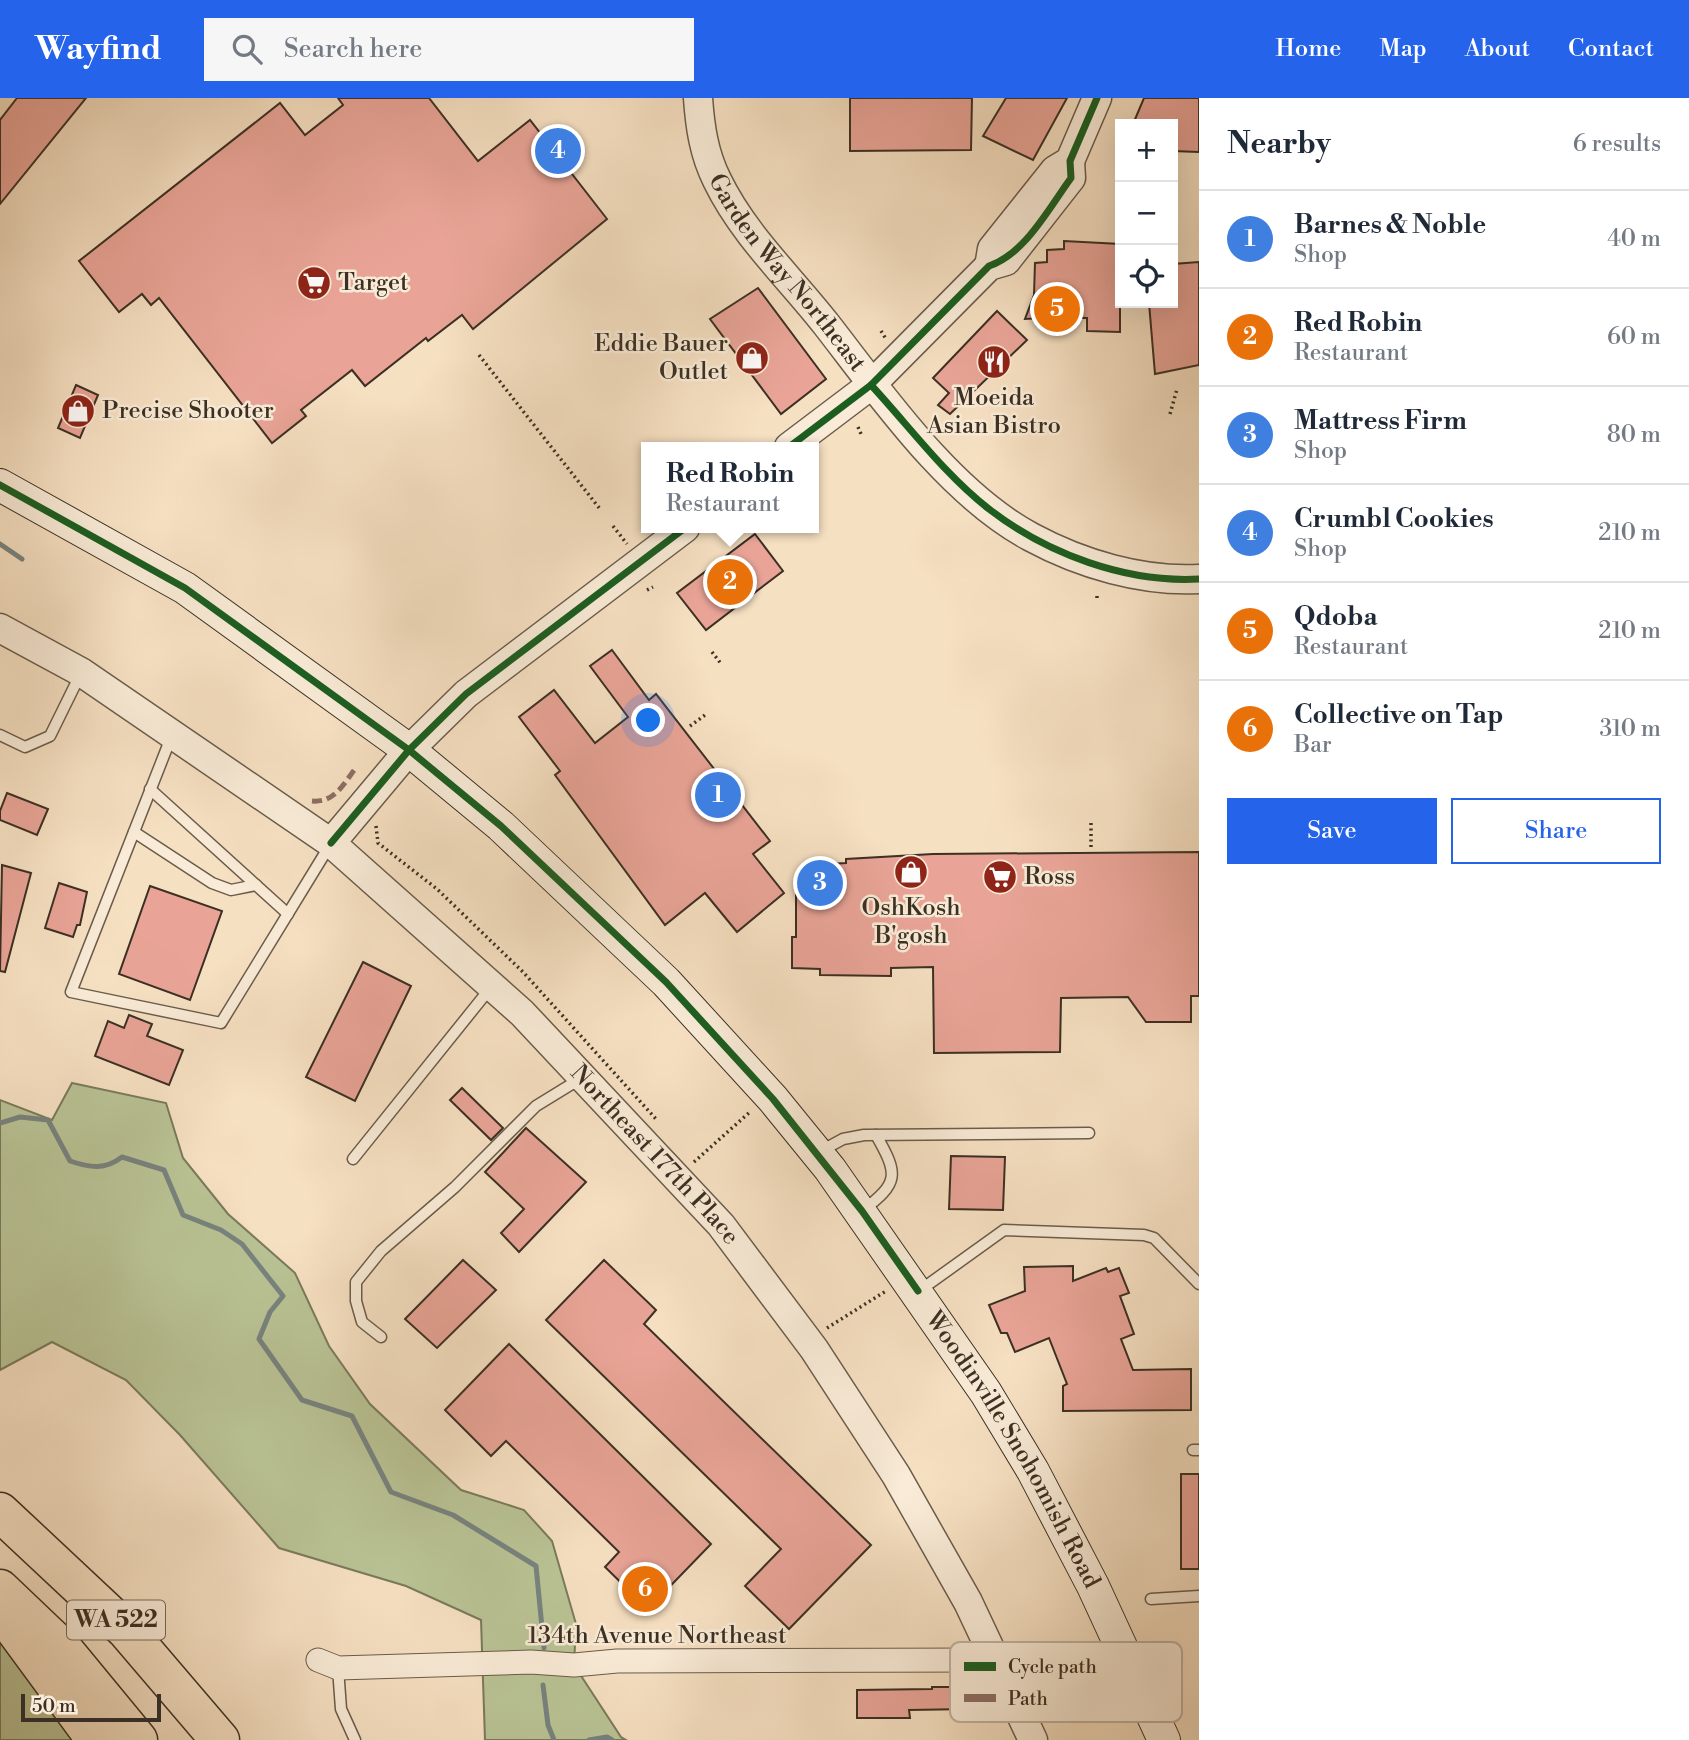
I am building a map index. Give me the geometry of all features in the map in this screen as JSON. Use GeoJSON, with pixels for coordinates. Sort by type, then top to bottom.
{"type":"FeatureCollection","features":[{"type":"Feature","properties":{"kind":"highway","name":"WA 522"},"geometry":{"type":"LineString","coordinates":[[0,1512],[126,1630],[220,1740]]}},
{"type":"Feature","properties":{"kind":"highway","name":"WA 522"},"geometry":{"type":"LineString","coordinates":[[0,1589],[62,1649],[138,1740]]}},
{"type":"Feature","properties":{"kind":"highway"},"geometry":{"type":"LineString","coordinates":[[0,1611],[96,1740]]}},
{"type":"Feature","properties":{"kind":"main road","name":"Woodinville Snohomish Road"},"geometry":{"type":"LineString","coordinates":[[0,485],[185,588],[409,750],[502,826],[666,982],[773,1099],[862,1211],[913,1284],[986,1393],[1033,1471],[1119,1642]]}},
{"type":"Feature","properties":{"kind":"main road","name":"Woodinville Snohomish Road"},"geometry":{"type":"LineString","coordinates":[[1156,1722],[1164,1740]]}},
{"type":"Feature","properties":{"kind":"street","name":"Garden Way Northeast"},"geometry":{"type":"LineString","coordinates":[[698,98],[701,136],[717,180],[750,233],[826,324],[871,385],[989,509],[1031,537],[1088,562],[1129,574],[1177,580],[1199,579]]}},
{"type":"Feature","properties":{"kind":"street"},"geometry":{"type":"LineString","coordinates":[[796,442],[871,385],[989,266],[1006,261],[1031,233],[1071,178],[1070,161],[1097,98]]}},
{"type":"Feature","properties":{"kind":"street"},"geometry":{"type":"LineString","coordinates":[[331,842],[409,750],[466,694],[678,533]]}},
{"type":"Feature","properties":{"kind":"street","name":"Northeast 177th Place"},"geometry":{"type":"LineString","coordinates":[[0,628],[82,672],[331,842],[492,986],[582,1077],[721,1225],[808,1341],[903,1487],[987,1642]]}},
{"type":"Feature","properties":{"kind":"street","name":"134th Avenue Northeast"},"geometry":{"type":"LineString","coordinates":[[328,1664],[950,1660]]}},
{"type":"Feature","properties":{"kind":"street","name":"Northeast 177th Place"},"geometry":{"type":"LineString","coordinates":[[1025,1722],[1033,1740]]}},
{"type":"Feature","properties":{"kind":"lane"},"geometry":{"type":"LineString","coordinates":[[0,735],[25,747],[50,736],[82,672]]}},
{"type":"Feature","properties":{"kind":"lane"},"geometry":{"type":"LineString","coordinates":[[172,735],[71,992],[221,1024],[331,842]]}},
{"type":"Feature","properties":{"kind":"lane"},"geometry":{"type":"LineString","coordinates":[[150,789],[288,914]]}},
{"type":"Feature","properties":{"kind":"lane"},"geometry":{"type":"LineString","coordinates":[[134,832],[212,883],[231,890],[256,885]]}},
{"type":"Feature","properties":{"kind":"lane"},"geometry":{"type":"LineString","coordinates":[[353,1159],[492,986]]}},
{"type":"Feature","properties":{"kind":"lane"},"geometry":{"type":"LineString","coordinates":[[382,1337],[362,1322],[356,1301],[356,1282],[381,1251],[455,1187],[536,1106],[582,1077]]}},
{"type":"Feature","properties":{"kind":"lane"},"geometry":{"type":"LineString","coordinates":[[817,1153],[843,1139],[876,1135],[1088,1133]]}},
{"type":"Feature","properties":{"kind":"lane"},"geometry":{"type":"LineString","coordinates":[[862,1211],[887,1192],[892,1173],[890,1161],[876,1135]]}},
{"type":"Feature","properties":{"kind":"lane"},"geometry":{"type":"LineString","coordinates":[[913,1284],[1004,1230],[1144,1235],[1154,1238],[1199,1284]]}},
{"type":"Feature","properties":{"kind":"lane"},"geometry":{"type":"LineString","coordinates":[[1152,1599],[1199,1596]]}},
{"type":"Feature","properties":{"kind":"lane"},"geometry":{"type":"LineString","coordinates":[[328,1664],[341,1709],[355,1740]]}},
{"type":"Feature","properties":{"kind":"path"},"geometry":{"type":"LineString","coordinates":[[881,331],[886,339]]}},
{"type":"Feature","properties":{"kind":"path"},"geometry":{"type":"LineString","coordinates":[[479,355],[600,509]]}},
{"type":"Feature","properties":{"kind":"path"},"geometry":{"type":"LineString","coordinates":[[1170,414],[1177,389]]}},
{"type":"Feature","properties":{"kind":"path"},"geometry":{"type":"LineString","coordinates":[[858,427],[862,435]]}},
{"type":"Feature","properties":{"kind":"path"},"geometry":{"type":"LineString","coordinates":[[613,526],[625,540]]}},
{"type":"Feature","properties":{"kind":"path"},"geometry":{"type":"LineString","coordinates":[[647,590],[653,587]]}},
{"type":"Feature","properties":{"kind":"path"},"geometry":{"type":"LineString","coordinates":[[712,652],[722,664]]}},
{"type":"Feature","properties":{"kind":"path"},"geometry":{"type":"LineString","coordinates":[[690,726],[705,715]]}},
{"type":"Feature","properties":{"kind":"path"},"geometry":{"type":"LineString","coordinates":[[1091,823],[1091,847]]}},
{"type":"Feature","properties":{"kind":"path"},"geometry":{"type":"LineString","coordinates":[[694,1162],[754,1108],[759,1114]]}},
{"type":"Feature","properties":{"kind":"path"},"geometry":{"type":"LineString","coordinates":[[808,1341],[913,1284]]}},
{"type":"Feature","properties":{"kind":"green space"},"geometry":{"type":"Polygon","coordinates":[[[72,1083],[166,1103],[183,1158],[228,1214],[295,1273],[329,1346],[370,1404],[461,1490],[524,1510],[552,1541],[576,1624],[574,1665],[621,1737],[626,1740],[485,1740],[481,1620],[406,1586],[279,1548],[180,1435],[126,1380],[52,1342],[0,1370],[0,1100],[52,1120],[72,1083]]]}},
{"type":"Feature","properties":{"kind":"green space"},"geometry":{"type":"Polygon","coordinates":[[[0,1639],[74,1740],[0,1740],[0,1639]]]}},
{"type":"Feature","properties":{"kind":"building"},"geometry":{"type":"Polygon","coordinates":[[[17,98],[86,98],[0,204],[0,120],[17,98]]]}},
{"type":"Feature","properties":{"kind":"building","name":"Target"},"geometry":{"type":"Polygon","coordinates":[[[338,98],[429,98],[478,161],[530,120],[607,219],[473,329],[462,315],[428,341],[426,338],[365,386],[352,370],[301,410],[306,416],[272,443],[159,298],[151,305],[142,294],[119,312],[79,261],[280,103],[305,135],[343,105],[338,98]]]}},
{"type":"Feature","properties":{"kind":"building"},"geometry":{"type":"Polygon","coordinates":[[[850,98],[972,98],[971,150],[850,151],[850,98]]]}},
{"type":"Feature","properties":{"kind":"building"},"geometry":{"type":"Polygon","coordinates":[[[1006,98],[1067,98],[1033,160],[983,136],[1006,98]]]}},
{"type":"Feature","properties":{"kind":"building"},"geometry":{"type":"Polygon","coordinates":[[[1144,98],[1199,98],[1199,152],[1178,151],[1178,119],[1135,119],[1144,98]]]}},
{"type":"Feature","properties":{"kind":"building"},"geometry":{"type":"Polygon","coordinates":[[[1064,241],[1115,244],[1115,308],[1120,308],[1120,332],[1087,331],[1087,318],[1064,318],[1063,304],[1045,318],[1025,319],[1034,295],[1035,263],[1047,262],[1047,250],[1064,249],[1064,241]]]}},
{"type":"Feature","properties":{"kind":"building"},"geometry":{"type":"Polygon","coordinates":[[[1199,262],[1199,365],[1155,374],[1149,308],[1178,308],[1178,264],[1199,262]]]}},
{"type":"Feature","properties":{"kind":"building"},"geometry":{"type":"Polygon","coordinates":[[[758,288],[826,379],[781,414],[710,319],[758,288]]]}},
{"type":"Feature","properties":{"kind":"building"},"geometry":{"type":"Polygon","coordinates":[[[997,311],[1027,340],[950,414],[938,405],[949,393],[933,378],[997,311]]]}},
{"type":"Feature","properties":{"kind":"building","name":"Precise Shooter"},"geometry":{"type":"Polygon","coordinates":[[[76,385],[98,395],[80,438],[58,428],[76,385]]]}},
{"type":"Feature","properties":{"kind":"building"},"geometry":{"type":"Polygon","coordinates":[[[755,534],[783,571],[706,630],[677,593],[755,534]]]}},
{"type":"Feature","properties":{"kind":"building"},"geometry":{"type":"Polygon","coordinates":[[[612,650],[649,700],[656,694],[770,841],[753,854],[784,893],[737,932],[705,893],[665,925],[555,775],[560,771],[519,717],[554,690],[595,743],[628,717],[590,666],[612,650]]]}},
{"type":"Feature","properties":{"kind":"building"},"geometry":{"type":"Polygon","coordinates":[[[7,793],[48,809],[37,835],[0,820],[0,811],[7,793]]]}},
{"type":"Feature","properties":{"kind":"building"},"geometry":{"type":"Polygon","coordinates":[[[1199,852],[1199,996],[1191,996],[1191,1022],[1146,1022],[1128,997],[1061,998],[1060,1052],[934,1053],[933,967],[891,968],[891,976],[820,975],[820,969],[792,968],[792,937],[796,937],[796,883],[830,867],[830,864],[846,863],[846,859],[933,854],[1199,852]]]}},
{"type":"Feature","properties":{"kind":"building"},"geometry":{"type":"Polygon","coordinates":[[[2,865],[31,873],[5,972],[0,971],[2,865]]]}},
{"type":"Feature","properties":{"kind":"building"},"geometry":{"type":"Polygon","coordinates":[[[59,883],[87,892],[80,925],[77,925],[73,937],[45,928],[59,883]]]}},
{"type":"Feature","properties":{"kind":"building"},"geometry":{"type":"Polygon","coordinates":[[[150,886],[222,911],[190,1000],[119,974],[150,886]]]}},
{"type":"Feature","properties":{"kind":"building"},"geometry":{"type":"Polygon","coordinates":[[[363,962],[411,986],[355,1101],[306,1077],[363,962]]]}},
{"type":"Feature","properties":{"kind":"building"},"geometry":{"type":"Polygon","coordinates":[[[129,1015],[152,1024],[147,1036],[183,1050],[169,1085],[95,1056],[108,1021],[124,1028],[129,1015]]]}},
{"type":"Feature","properties":{"kind":"building"},"geometry":{"type":"Polygon","coordinates":[[[462,1088],[503,1128],[491,1140],[450,1100],[462,1088]]]}},
{"type":"Feature","properties":{"kind":"building"},"geometry":{"type":"Polygon","coordinates":[[[526,1128],[586,1182],[519,1252],[501,1233],[524,1209],[485,1172],[526,1128]]]}},
{"type":"Feature","properties":{"kind":"building"},"geometry":{"type":"Polygon","coordinates":[[[951,1156],[1005,1157],[1003,1210],[949,1209],[951,1156]]]}},
{"type":"Feature","properties":{"kind":"building"},"geometry":{"type":"Polygon","coordinates":[[[463,1260],[496,1290],[437,1348],[405,1319],[463,1260]]]}},
{"type":"Feature","properties":{"kind":"building"},"geometry":{"type":"Polygon","coordinates":[[[604,1260],[656,1310],[644,1324],[871,1545],[789,1629],[745,1586],[781,1549],[546,1320],[604,1260]]]}},
{"type":"Feature","properties":{"kind":"building"},"geometry":{"type":"Polygon","coordinates":[[[1073,1266],[1073,1281],[1106,1268],[1108,1272],[1119,1268],[1129,1293],[1120,1296],[1134,1334],[1121,1339],[1133,1370],[1191,1369],[1191,1410],[1063,1411],[1063,1386],[1067,1384],[1049,1338],[1015,1352],[1007,1333],[1001,1333],[989,1305],[1025,1291],[1024,1267],[1073,1266]]]}},
{"type":"Feature","properties":{"kind":"building"},"geometry":{"type":"Polygon","coordinates":[[[509,1344],[711,1544],[648,1609],[605,1567],[619,1552],[506,1441],[491,1456],[445,1410],[509,1344]]]}},
{"type":"Feature","properties":{"kind":"building"},"geometry":{"type":"Polygon","coordinates":[[[1181,1474],[1199,1474],[1199,1569],[1181,1569],[1181,1474]]]}},
{"type":"Feature","properties":{"kind":"building"},"geometry":{"type":"Polygon","coordinates":[[[950,1687],[950,1709],[909,1710],[910,1718],[857,1718],[857,1690],[950,1687]]]}},
{"type":"Feature","properties":{"kind":"waterway"},"geometry":{"type":"LineString","coordinates":[[0,544],[22,559]]}},
{"type":"Feature","properties":{"kind":"waterway"},"geometry":{"type":"LineString","coordinates":[[0,1123],[20,1117],[48,1120],[70,1161],[104,1166],[122,1157],[164,1170],[183,1215],[221,1230],[242,1244],[283,1296],[270,1312],[259,1339],[302,1400],[352,1416],[391,1492],[453,1515],[536,1566],[544,1648]]}},
{"type":"Feature","properties":{"kind":"waterway"},"geometry":{"type":"LineString","coordinates":[[543,1685],[548,1725],[554,1740]]}},
{"type":"Feature","properties":{"kind":"waterway"},"geometry":{"type":"LineString","coordinates":[[589,1740],[607,1737],[612,1740]]}},
{"type":"Feature","properties":{"kind":"marked path"},"geometry":{"type":"LineString","coordinates":[[312,801],[332,796],[355,769]]}},
{"type":"Feature","properties":{"kind":"cycle path"},"geometry":{"type":"LineString","coordinates":[[796,442],[871,385],[989,266],[1002,260],[1025,241],[1071,178],[1070,161],[1097,98]]}},
{"type":"Feature","properties":{"kind":"cycle path"},"geometry":{"type":"LineString","coordinates":[[871,385],[957,481],[1012,525],[1062,552],[1088,562],[1144,576],[1199,579]]}},
{"type":"Feature","properties":{"kind":"cycle path"},"geometry":{"type":"LineString","coordinates":[[0,485],[185,588],[409,750],[501,826],[666,982],[773,1099],[862,1211],[918,1291]]}},
{"type":"Feature","properties":{"kind":"cycle path"},"geometry":{"type":"LineString","coordinates":[[331,843],[409,750],[466,694],[678,533]]}},
{"type":"Feature","properties":{"kind":"place","name":"Crumbl Cookies"},"geometry":{"type":"Point","coordinates":[558,151]}},
{"type":"Feature","properties":{"kind":"place","name":"Target"},"geometry":{"type":"Point","coordinates":[314,283]}},
{"type":"Feature","properties":{"kind":"place","name":"Qdoba"},"geometry":{"type":"Point","coordinates":[1057,309]}},
{"type":"Feature","properties":{"kind":"place","name":"Eddie Bauer Outlet"},"geometry":{"type":"Point","coordinates":[752,358]}},
{"type":"Feature","properties":{"kind":"place","name":"Moeida Asian Bistro"},"geometry":{"type":"Point","coordinates":[994,362]}},
{"type":"Feature","properties":{"kind":"place","name":"Precise Shooter"},"geometry":{"type":"Point","coordinates":[78,411]}},
{"type":"Feature","properties":{"kind":"place","name":"Red Robin"},"geometry":{"type":"Point","coordinates":[730,582]}},
{"type":"Feature","properties":{"kind":"place","name":"Barnes & Noble"},"geometry":{"type":"Point","coordinates":[718,795]}},
{"type":"Feature","properties":{"kind":"place","name":"OshKosh B'gosh"},"geometry":{"type":"Point","coordinates":[911,872]}},
{"type":"Feature","properties":{"kind":"place","name":"Ross"},"geometry":{"type":"Point","coordinates":[1000,877]}},
{"type":"Feature","properties":{"kind":"place","name":"Mattress Firm"},"geometry":{"type":"Point","coordinates":[820,883]}},
{"type":"Feature","properties":{"kind":"place","name":"Collective on Tap"},"geometry":{"type":"Point","coordinates":[645,1589]}}]}
